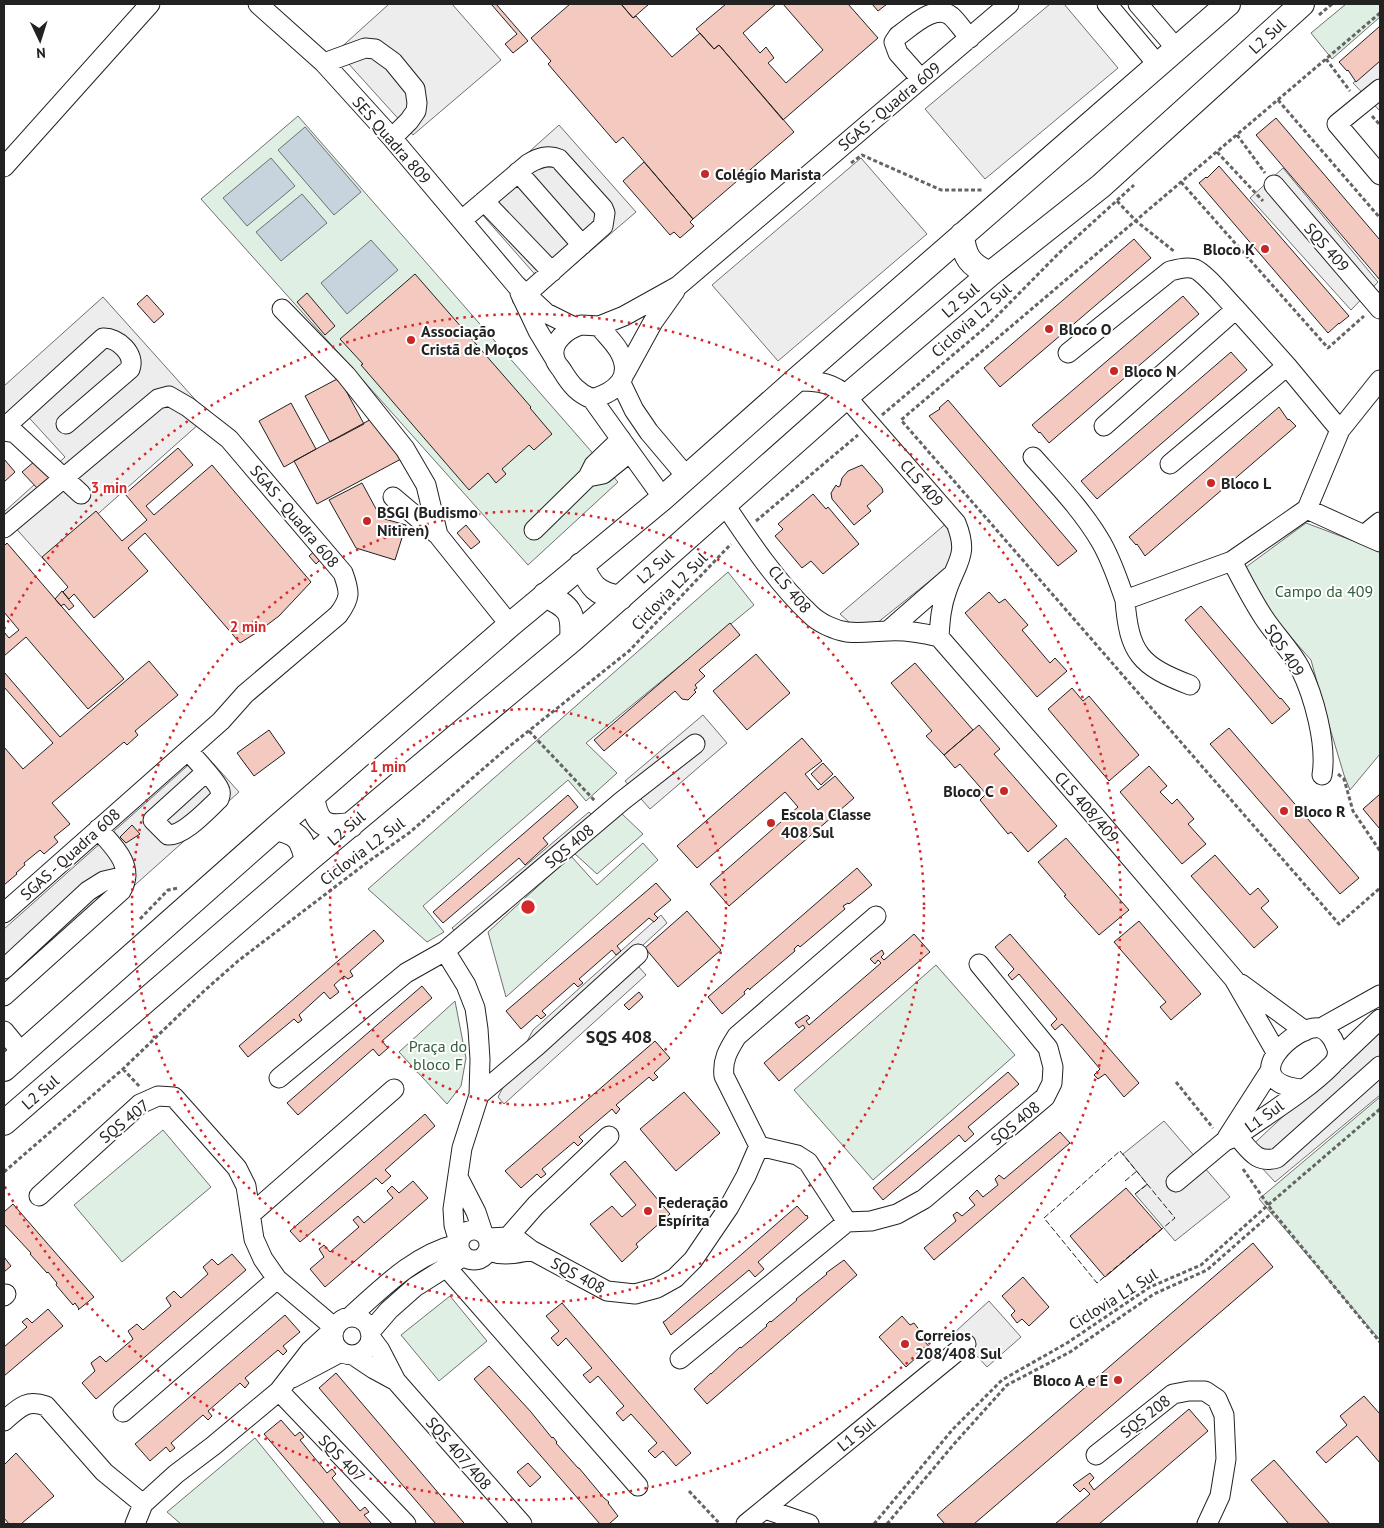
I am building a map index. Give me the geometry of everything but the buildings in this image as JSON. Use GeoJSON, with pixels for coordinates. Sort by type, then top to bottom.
{"type":"FeatureCollection","features":[{"type":"Feature","properties":{"kind":"main road"},"geometry":{"type":"LineString","coordinates":[[4,1069],[276,828],[545,595],[664,498],[795,381],[1228,4]]}},
{"type":"Feature","properties":{"kind":"main road","name":"L2 Sul"},"geometry":{"type":"LineString","coordinates":[[8,1116],[307,861],[572,640],[847,396],[990,274],[1101,186],[1310,10]]}},
{"type":"Feature","properties":{"kind":"main road"},"geometry":{"type":"LineString","coordinates":[[962,235],[963,250],[969,260],[978,268],[990,274]]}},
{"type":"Feature","properties":{"kind":"main road"},"geometry":{"type":"LineString","coordinates":[[581,565],[594,587],[607,596],[620,598]]}},
{"type":"Feature","properties":{"kind":"main road"},"geometry":{"type":"LineString","coordinates":[[545,595],[563,604],[569,610],[573,624],[572,640]]}},
{"type":"Feature","properties":{"kind":"main road"},"geometry":{"type":"LineString","coordinates":[[312,797],[314,810],[322,822],[334,827],[350,825]]}},
{"type":"Feature","properties":{"kind":"main road"},"geometry":{"type":"LineString","coordinates":[[276,828],[293,832],[300,840],[307,861]]}},
{"type":"Feature","properties":{"kind":"street"},"geometry":{"type":"LineString","coordinates":[[4,167],[150,4]]}},
{"type":"Feature","properties":{"kind":"street","name":"SES Quadra 809"},"geometry":{"type":"LineString","coordinates":[[258,4],[324,62],[392,138],[522,293],[546,313],[574,328]]}},
{"type":"Feature","properties":{"kind":"street","name":"SGAS - Quadra 609"},"geometry":{"type":"LineString","coordinates":[[599,326],[624,316],[678,286],[1009,4]]}},
{"type":"Feature","properties":{"kind":"street"},"geometry":{"type":"LineString","coordinates":[[1107,4],[1158,64]]}},
{"type":"Feature","properties":{"kind":"street"},"geometry":{"type":"LineString","coordinates":[[1138,4],[1176,48]]}},
{"type":"Feature","properties":{"kind":"street"},"geometry":{"type":"LineString","coordinates":[[922,79],[898,53],[894,42],[898,36],[931,13],[946,13],[948,10],[970,38]]}},
{"type":"Feature","properties":{"kind":"street"},"geometry":{"type":"LineString","coordinates":[[324,62],[365,48],[375,49],[393,62],[415,89],[417,103],[416,111],[409,121],[392,138]]}},
{"type":"Feature","properties":{"kind":"street"},"geometry":{"type":"LineString","coordinates":[[1380,89],[1337,124],[1380,175]]}},
{"type":"Feature","properties":{"kind":"street"},"geometry":{"type":"LineString","coordinates":[[462,220],[518,172],[537,159],[552,156],[559,158],[603,208],[605,213],[603,226],[552,272],[522,293]]}},
{"type":"Feature","properties":{"kind":"street"},"geometry":{"type":"LineString","coordinates":[[518,172],[582,245]]}},
{"type":"Feature","properties":{"kind":"street","name":"SQS 409"},"geometry":{"type":"LineString","coordinates":[[1274,185],[1373,312]]}},
{"type":"Feature","properties":{"kind":"street"},"geometry":{"type":"LineString","coordinates":[[484,200],[552,272]]}},
{"type":"Feature","properties":{"kind":"street"},"geometry":{"type":"LineString","coordinates":[[1068,353],[1170,271],[1182,268],[1195,269],[1205,276],[1236,309],[1287,366],[1340,430]]}},
{"type":"Feature","properties":{"kind":"street","name":"SGAS - Quadra 609"},"geometry":{"type":"LineString","coordinates":[[623,378],[652,322],[678,286]]}},
{"type":"Feature","properties":{"kind":"street","name":"SES Quadra 809"},"geometry":{"type":"LineString","coordinates":[[522,293],[538,330],[555,359]]}},
{"type":"Feature","properties":{"kind":"street"},"geometry":{"type":"LineString","coordinates":[[282,309],[346,375],[405,449],[426,485],[438,535]]}},
{"type":"Feature","properties":{"kind":"street"},"geometry":{"type":"LineString","coordinates":[[1104,426],[1236,309]]}},
{"type":"Feature","properties":{"kind":"street"},"geometry":{"type":"LineString","coordinates":[[664,498],[592,399],[576,390],[555,359],[554,350],[563,335],[581,325],[599,326],[619,350],[623,361],[623,378],[634,410],[649,432],[687,477]]}},
{"type":"Feature","properties":{"kind":"street"},"geometry":{"type":"LineString","coordinates":[[66,424],[130,369],[132,363],[131,356],[116,341],[110,338],[103,338],[4,430],[15,434],[81,494]]}},
{"type":"Feature","properties":{"kind":"street"},"geometry":{"type":"LineString","coordinates":[[1170,464],[1287,366]]}},
{"type":"Feature","properties":{"kind":"street"},"geometry":{"type":"LineString","coordinates":[[592,399],[610,391],[623,378]]}},
{"type":"Feature","properties":{"kind":"street"},"geometry":{"type":"LineString","coordinates":[[1125,600],[1232,561],[1307,509],[1340,430],[1380,380]]}},
{"type":"Feature","properties":{"kind":"street","name":"CLS 409"},"geometry":{"type":"LineString","coordinates":[[795,381],[821,382],[830,385],[847,396],[956,522],[962,543],[962,556],[947,590],[942,609],[939,637]]}},
{"type":"Feature","properties":{"kind":"street","name":"SGAS - Quadra 608"},"geometry":{"type":"LineString","coordinates":[[4,528],[158,398],[169,396],[229,439],[343,573],[349,595],[346,604],[338,615],[245,694],[221,721],[4,913]]}},
{"type":"Feature","properties":{"kind":"street"},"geometry":{"type":"LineString","coordinates":[[534,530],[588,477],[594,465],[625,445]]}},
{"type":"Feature","properties":{"kind":"street"},"geometry":{"type":"LineString","coordinates":[[1033,457],[1080,512],[1101,542],[1115,570],[1125,600],[1127,624],[1134,648],[1147,664],[1166,676],[1190,685]]}},
{"type":"Feature","properties":{"kind":"street"},"geometry":{"type":"LineString","coordinates":[[393,497],[438,535],[510,625]]}},
{"type":"Feature","properties":{"kind":"street","name":"CLS 408"},"geometry":{"type":"LineString","coordinates":[[725,505],[785,586],[811,615],[832,628],[868,634],[888,631],[914,632],[939,637]]}},
{"type":"Feature","properties":{"kind":"street"},"geometry":{"type":"LineString","coordinates":[[1307,509],[1372,539],[1380,522]]}},
{"type":"Feature","properties":{"kind":"street","name":"SQS 409"},"geometry":{"type":"LineString","coordinates":[[1232,561],[1265,620],[1299,667],[1317,720],[1323,769]]}},
{"type":"Feature","properties":{"kind":"street"},"geometry":{"type":"LineString","coordinates":[[888,631],[955,572]]}},
{"type":"Feature","properties":{"kind":"street","name":"CLS 408/409"},"geometry":{"type":"LineString","coordinates":[[939,637],[1094,814],[1234,979],[1276,1052]]}},
{"type":"Feature","properties":{"kind":"street","name":"SQS 408"},"geometry":{"type":"LineString","coordinates":[[278,1078],[406,973],[445,951],[607,814],[694,744]]}},
{"type":"Feature","properties":{"kind":"street"},"geometry":{"type":"LineString","coordinates":[[133,799],[168,835],[175,835],[219,799],[220,790],[188,750]]}},
{"type":"Feature","properties":{"kind":"street"},"geometry":{"type":"LineString","coordinates":[[153,820],[206,772]]}},
{"type":"Feature","properties":{"kind":"street"},"geometry":{"type":"LineString","coordinates":[[4,996],[121,890],[126,876],[125,867],[120,854],[98,829]]}},
{"type":"Feature","properties":{"kind":"street"},"geometry":{"type":"LineString","coordinates":[[4,970],[88,891],[104,881],[126,876]]}},
{"type":"Feature","properties":{"kind":"street"},"geometry":{"type":"LineString","coordinates":[[680,1359],[847,1222],[808,1162],[797,1155],[759,1146],[724,1076],[723,1064],[727,1053],[738,1036],[876,916]]}},
{"type":"Feature","properties":{"kind":"street"},"geometry":{"type":"LineString","coordinates":[[445,951],[466,985],[475,1008],[478,1029],[480,1052],[479,1095],[462,1148],[452,1209],[454,1225],[461,1248],[470,1259],[477,1259],[483,1256],[486,1241],[476,1212],[458,1177]]}},
{"type":"Feature","properties":{"kind":"street"},"geometry":{"type":"LineString","coordinates":[[479,1095],[538,1045],[638,954]]}},
{"type":"Feature","properties":{"kind":"street","name":"SQS 408"},"geometry":{"type":"LineString","coordinates":[[847,1222],[872,1221],[897,1214],[924,1199],[1045,1097],[1052,1083],[1053,1067],[1048,1048],[979,964]]}},
{"type":"Feature","properties":{"kind":"street","name":"CLS 408/409"},"geometry":{"type":"LineString","coordinates":[[1234,979],[1313,1030]]}},
{"type":"Feature","properties":{"kind":"street"},"geometry":{"type":"LineString","coordinates":[[1380,995],[1313,1030],[1289,1040],[1276,1052],[1271,1062],[1270,1071],[1282,1085],[1302,1089],[1319,1078],[1380,1019]]}},
{"type":"Feature","properties":{"kind":"street"},"geometry":{"type":"LineString","coordinates":[[1313,1030],[1330,1035],[1338,1051],[1336,1061]]}},
{"type":"Feature","properties":{"kind":"street"},"geometry":{"type":"LineString","coordinates":[[4,1031],[22,1053]]}},
{"type":"Feature","properties":{"kind":"street"},"geometry":{"type":"LineString","coordinates":[[1231,1139],[1258,1159],[1269,1160],[1278,1158],[1380,1066]]}},
{"type":"Feature","properties":{"kind":"street","name":"L1 Sul"},"geometry":{"type":"LineString","coordinates":[[1231,1139],[1270,1071]]}},
{"type":"Feature","properties":{"kind":"street"},"geometry":{"type":"LineString","coordinates":[[251,1214],[394,1089]]}},
{"type":"Feature","properties":{"kind":"street","name":"L1 Sul"},"geometry":{"type":"LineString","coordinates":[[1176,1182],[1231,1139],[1302,1089]]}},
{"type":"Feature","properties":{"kind":"street","name":"SQS 407"},"geometry":{"type":"LineString","coordinates":[[39,1196],[140,1104],[150,1098],[166,1095],[174,1097],[237,1168],[246,1186],[254,1239],[263,1259],[277,1279],[334,1328]]}},
{"type":"Feature","properties":{"kind":"street"},"geometry":{"type":"LineString","coordinates":[[486,1241],[508,1237],[536,1205],[609,1136]]}},
{"type":"Feature","properties":{"kind":"street","name":"SQS 408"},"geometry":{"type":"LineString","coordinates":[[508,1237],[518,1240],[531,1250],[607,1292],[635,1294],[657,1288],[675,1278],[693,1260],[729,1207],[746,1176],[759,1146]]}},
{"type":"Feature","properties":{"kind":"street"},"geometry":{"type":"LineString","coordinates":[[283,1386],[347,1354],[365,1350],[369,1345],[371,1335],[389,1310],[410,1292],[446,1268],[461,1248],[460,1238],[464,1233],[470,1230],[477,1230],[486,1241]]}},
{"type":"Feature","properties":{"kind":"street","name":"SQS 408"},"geometry":{"type":"LineString","coordinates":[[486,1241],[498,1254],[509,1255],[531,1250]]}},
{"type":"Feature","properties":{"kind":"street"},"geometry":{"type":"LineString","coordinates":[[135,1524],[143,1504],[176,1474],[213,1446],[283,1386],[310,1352],[344,1319],[350,1317],[398,1276],[428,1254],[443,1248],[461,1248]]}},
{"type":"Feature","properties":{"kind":"street"},"geometry":{"type":"LineString","coordinates":[[446,1268],[638,1486]]}},
{"type":"Feature","properties":{"kind":"street"},"geometry":{"type":"LineString","coordinates":[[398,1276],[410,1292]]}},
{"type":"Feature","properties":{"kind":"street"},"geometry":{"type":"LineString","coordinates":[[124,1412],[277,1279]]}},
{"type":"Feature","properties":{"kind":"street"},"geometry":{"type":"LineString","coordinates":[[350,1317],[363,1321],[371,1335]]}},
{"type":"Feature","properties":{"kind":"street"},"geometry":{"type":"LineString","coordinates":[[334,1328],[333,1341],[347,1354]]}},
{"type":"Feature","properties":{"kind":"street","name":"SQS 407/408"},"geometry":{"type":"LineString","coordinates":[[371,1335],[396,1381],[522,1524]]}},
{"type":"Feature","properties":{"kind":"street","name":"L1 Sul"},"geometry":{"type":"LineString","coordinates":[[746,1524],[966,1344]]}},
{"type":"Feature","properties":{"kind":"street","name":"SQS 407/408"},"geometry":{"type":"LineString","coordinates":[[347,1354],[396,1381]]}},
{"type":"Feature","properties":{"kind":"street","name":"SQS 407"},"geometry":{"type":"LineString","coordinates":[[283,1386],[406,1524]]}},
{"type":"Feature","properties":{"kind":"street","name":"SQS 208"},"geometry":{"type":"LineString","coordinates":[[1096,1455],[1173,1394],[1205,1391],[1217,1398],[1224,1415],[1226,1459],[1220,1496],[1207,1524]]}},
{"type":"Feature","properties":{"kind":"street"},"geometry":{"type":"LineString","coordinates":[[4,1421],[17,1409],[29,1403],[46,1406],[104,1472],[143,1504]]}},
{"type":"Feature","properties":{"kind":"street"},"geometry":{"type":"LineString","coordinates":[[765,1509],[809,1524]]}},
{"type":"Feature","properties":{"kind":"path"},"geometry":{"type":"LineString","coordinates":[[1310,10],[1332,4]]}},
{"type":"Feature","properties":{"kind":"path"},"geometry":{"type":"LineString","coordinates":[[1380,13],[901,420],[1339,924],[1380,890]]}},
{"type":"Feature","properties":{"kind":"path"},"geometry":{"type":"LineString","coordinates":[[1326,59],[1352,94]]}},
{"type":"Feature","properties":{"kind":"path"},"geometry":{"type":"LineString","coordinates":[[1278,100],[1380,218]]}},
{"type":"Feature","properties":{"kind":"path"},"geometry":{"type":"LineString","coordinates":[[1237,135],[1274,185]]}},
{"type":"Feature","properties":{"kind":"path"},"geometry":{"type":"LineString","coordinates":[[1218,152],[1269,208]]}},
{"type":"Feature","properties":{"kind":"path"},"geometry":{"type":"LineString","coordinates":[[847,167],[862,155],[941,190],[980,191],[988,185]]}},
{"type":"Feature","properties":{"kind":"path","name":"Ciclovia L2 Sul"},"geometry":{"type":"LineString","coordinates":[[4,1172],[123,1069],[238,961],[369,861],[409,833],[529,731],[629,651],[744,532],[986,328],[1059,253],[1138,182]]}},
{"type":"Feature","properties":{"kind":"path"},"geometry":{"type":"LineString","coordinates":[[1181,182],[1328,348],[1373,312]]}},
{"type":"Feature","properties":{"kind":"path"},"geometry":{"type":"LineString","coordinates":[[1117,202],[1136,221],[1195,269]]}},
{"type":"Feature","properties":{"kind":"path"},"geometry":{"type":"LineString","coordinates":[[529,731],[607,814]]}},
{"type":"Feature","properties":{"kind":"path"},"geometry":{"type":"LineString","coordinates":[[1323,769],[1344,779],[1353,811],[1380,851]]}},
{"type":"Feature","properties":{"kind":"path"},"geometry":{"type":"LineString","coordinates":[[123,1069],[150,1098]]}},
{"type":"Feature","properties":{"kind":"path","name":"Ciclovia L1 Sul"},"geometry":{"type":"LineString","coordinates":[[874,1524],[953,1429],[1002,1380],[1068,1343],[1150,1287],[1201,1265],[1380,1109]]}},
{"type":"Feature","properties":{"kind":"path"},"geometry":{"type":"LineString","coordinates":[[887,1524],[954,1444],[1007,1385],[1070,1352],[1154,1294],[1207,1270],[1273,1212],[1380,1342]]}},
{"type":"Feature","properties":{"kind":"path"},"geometry":{"type":"LineString","coordinates":[[689,1491],[720,1524]]}},
{"type":"Feature","properties":{"kind":"green space"},"geometry":{"type":"Polygon","coordinates":[[[1346,4],[1380,4],[1380,17],[1332,59],[1311,33],[1346,4]]]}},
{"type":"Feature","properties":{"kind":"green space","name":"Associação Cristã de Moços"},"geometry":{"type":"Polygon","coordinates":[[[298,116],[618,482],[528,565],[201,199],[298,116]]]}},
{"type":"Feature","properties":{"kind":"green space","name":"Campo da 409"},"geometry":{"type":"Polygon","coordinates":[[[1306,523],[1380,551],[1380,754],[1350,790],[1311,660],[1282,627],[1242,570],[1306,523]]]}},
{"type":"Feature","properties":{"kind":"green space"},"geometry":{"type":"Polygon","coordinates":[[[728,572],[754,605],[586,743],[617,773],[586,801],[568,780],[423,906],[444,932],[427,942],[368,889],[728,572]]]}},
{"type":"Feature","properties":{"kind":"green space"},"geometry":{"type":"Polygon","coordinates":[[[620,812],[643,834],[597,874],[574,853],[620,812]]]}},
{"type":"Feature","properties":{"kind":"green space"},"geometry":{"type":"Polygon","coordinates":[[[643,843],[658,860],[506,997],[488,932],[571,856],[597,885],[643,843]]]}},
{"type":"Feature","properties":{"kind":"green space"},"geometry":{"type":"Polygon","coordinates":[[[936,965],[1015,1055],[873,1180],[794,1090],[936,965]]]}},
{"type":"Feature","properties":{"kind":"green space","name":"Praça do bloco F"},"geometry":{"type":"Polygon","coordinates":[[[455,1001],[466,1058],[461,1086],[447,1104],[399,1052],[455,1001]]]}},
{"type":"Feature","properties":{"kind":"green space"},"geometry":{"type":"Polygon","coordinates":[[[1380,1097],[1380,1340],[1259,1199],[1380,1097]]]}},
{"type":"Feature","properties":{"kind":"green space"},"geometry":{"type":"Polygon","coordinates":[[[163,1130],[211,1187],[122,1262],[74,1205],[163,1130]]]}},
{"type":"Feature","properties":{"kind":"green space"},"geometry":{"type":"Polygon","coordinates":[[[450,1296],[487,1341],[439,1381],[401,1335],[450,1296]]]}},
{"type":"Feature","properties":{"kind":"green space"},"geometry":{"type":"Polygon","coordinates":[[[255,1438],[325,1524],[181,1524],[167,1512],[255,1438]]]}},
{"type":"Feature","properties":{"kind":"shaded area"},"geometry":{"type":"Polygon","coordinates":[[[389,4],[452,4],[501,60],[413,135],[337,51],[389,4]]]}},
{"type":"Feature","properties":{"kind":"shaded area"},"geometry":{"type":"Polygon","coordinates":[[[1050,4],[1064,4],[1118,68],[985,179],[925,109],[1050,4]]]}},
{"type":"Feature","properties":{"kind":"shaded area"},"geometry":{"type":"Polygon","coordinates":[[[1380,59],[1380,111],[1353,83],[1380,59]]]}},
{"type":"Feature","properties":{"kind":"shaded area"},"geometry":{"type":"Polygon","coordinates":[[[559,125],[636,212],[547,288],[472,203],[559,125]]]}},
{"type":"Feature","properties":{"kind":"shaded area"},"geometry":{"type":"Polygon","coordinates":[[[305,127],[361,192],[334,215],[278,150],[305,127]]]}},
{"type":"Feature","properties":{"kind":"shaded area"},"geometry":{"type":"Polygon","coordinates":[[[271,158],[295,186],[247,226],[223,198],[271,158]]]}},
{"type":"Feature","properties":{"kind":"shaded area"},"geometry":{"type":"Polygon","coordinates":[[[861,158],[927,234],[778,361],[712,285],[861,158]]]}},
{"type":"Feature","properties":{"kind":"shaded area"},"geometry":{"type":"Polygon","coordinates":[[[1283,168],[1378,282],[1351,310],[1250,198],[1283,168]]]}},
{"type":"Feature","properties":{"kind":"shaded area"},"geometry":{"type":"Polygon","coordinates":[[[302,194],[327,223],[281,261],[256,232],[302,194]]]}},
{"type":"Feature","properties":{"kind":"shaded area"},"geometry":{"type":"Polygon","coordinates":[[[371,240],[398,270],[347,314],[321,283],[371,240]]]}},
{"type":"Feature","properties":{"kind":"shaded area"},"geometry":{"type":"Polygon","coordinates":[[[103,297],[209,415],[45,561],[4,515],[4,512],[65,457],[21,409],[4,425],[4,386],[103,297]]]}},
{"type":"Feature","properties":{"kind":"shaded area"},"geometry":{"type":"Polygon","coordinates":[[[948,522],[959,539],[946,568],[877,623],[858,630],[840,614],[948,522]]]}},
{"type":"Feature","properties":{"kind":"shaded area"},"geometry":{"type":"Polygon","coordinates":[[[703,715],[727,743],[650,809],[625,781],[703,715]]]}},
{"type":"Feature","properties":{"kind":"shaded area"},"geometry":{"type":"Polygon","coordinates":[[[203,752],[239,792],[4,1002],[4,929],[203,752]]]}},
{"type":"Feature","properties":{"kind":"shaded area"},"geometry":{"type":"Polygon","coordinates":[[[589,812],[594,817],[457,934],[452,928],[589,812]]]}},
{"type":"Feature","properties":{"kind":"shaded area"},"geometry":{"type":"Polygon","coordinates":[[[661,915],[667,923],[630,957],[646,975],[504,1104],[498,1097],[533,1030],[661,915]]]}},
{"type":"Feature","properties":{"kind":"shaded area"},"geometry":{"type":"Polygon","coordinates":[[[1380,1026],[1380,1095],[1275,1182],[1246,1151],[1380,1026]]]}},
{"type":"Feature","properties":{"kind":"shaded area"},"geometry":{"type":"Polygon","coordinates":[[[1164,1121],[1230,1197],[1175,1241],[1135,1194],[1147,1184],[1123,1154],[1164,1121]]]}},
{"type":"Feature","properties":{"kind":"shaded area"},"geometry":{"type":"Polygon","coordinates":[[[989,1301],[1021,1337],[987,1367],[955,1332],[989,1301]]]}},
{"type":"Feature","properties":{"kind":"fence"},"geometry":{"type":"LineString","coordinates":[[1120,1151],[1175,1218],[1097,1283],[1044,1218],[1120,1151]]}},
{"type":"Feature","properties":{"kind":"fence"},"geometry":{"type":"LineString","coordinates":[[1125,1181],[1137,1171]]}},
{"type":"Feature","properties":{"kind":"fence"},"geometry":{"type":"LineString","coordinates":[[1135,1194],[1148,1184]]}},
{"type":"Feature","properties":{"kind":"place","name":"Colégio Marista"},"geometry":{"type":"Point","coordinates":[705,174]}},
{"type":"Feature","properties":{"kind":"place","name":"Bloco K"},"geometry":{"type":"Point","coordinates":[1265,249]}},
{"type":"Feature","properties":{"kind":"place","name":"Bloco O"},"geometry":{"type":"Point","coordinates":[1049,329]}},
{"type":"Feature","properties":{"kind":"place","name":"Associação Cristã de Moços"},"geometry":{"type":"Point","coordinates":[411,340]}},
{"type":"Feature","properties":{"kind":"place","name":"Bloco N"},"geometry":{"type":"Point","coordinates":[1114,371]}},
{"type":"Feature","properties":{"kind":"place","name":"Bloco L"},"geometry":{"type":"Point","coordinates":[1211,483]}},
{"type":"Feature","properties":{"kind":"place","name":"BSGI (Budismo Nitiren)"},"geometry":{"type":"Point","coordinates":[367,521]}},
{"type":"Feature","properties":{"kind":"place","name":"Bloco C"},"geometry":{"type":"Point","coordinates":[1004,791]}},
{"type":"Feature","properties":{"kind":"place","name":"Bloco R"},"geometry":{"type":"Point","coordinates":[1284,811]}},
{"type":"Feature","properties":{"kind":"place","name":"Escola Classe 408 Sul"},"geometry":{"type":"Point","coordinates":[771,823]}},
{"type":"Feature","properties":{"kind":"place","name":"Federação Espírita"},"geometry":{"type":"Point","coordinates":[648,1211]}},
{"type":"Feature","properties":{"kind":"place","name":"Correios 208/408 Sul"},"geometry":{"type":"Point","coordinates":[905,1344]}},
{"type":"Feature","properties":{"kind":"place","name":"Bloco A e E"},"geometry":{"type":"Point","coordinates":[1118,1380]}},
{"type":"Feature","properties":{"kind":"district","name":"SQS 408"},"geometry":{"type":"Point","coordinates":[619,1037]}}]}
